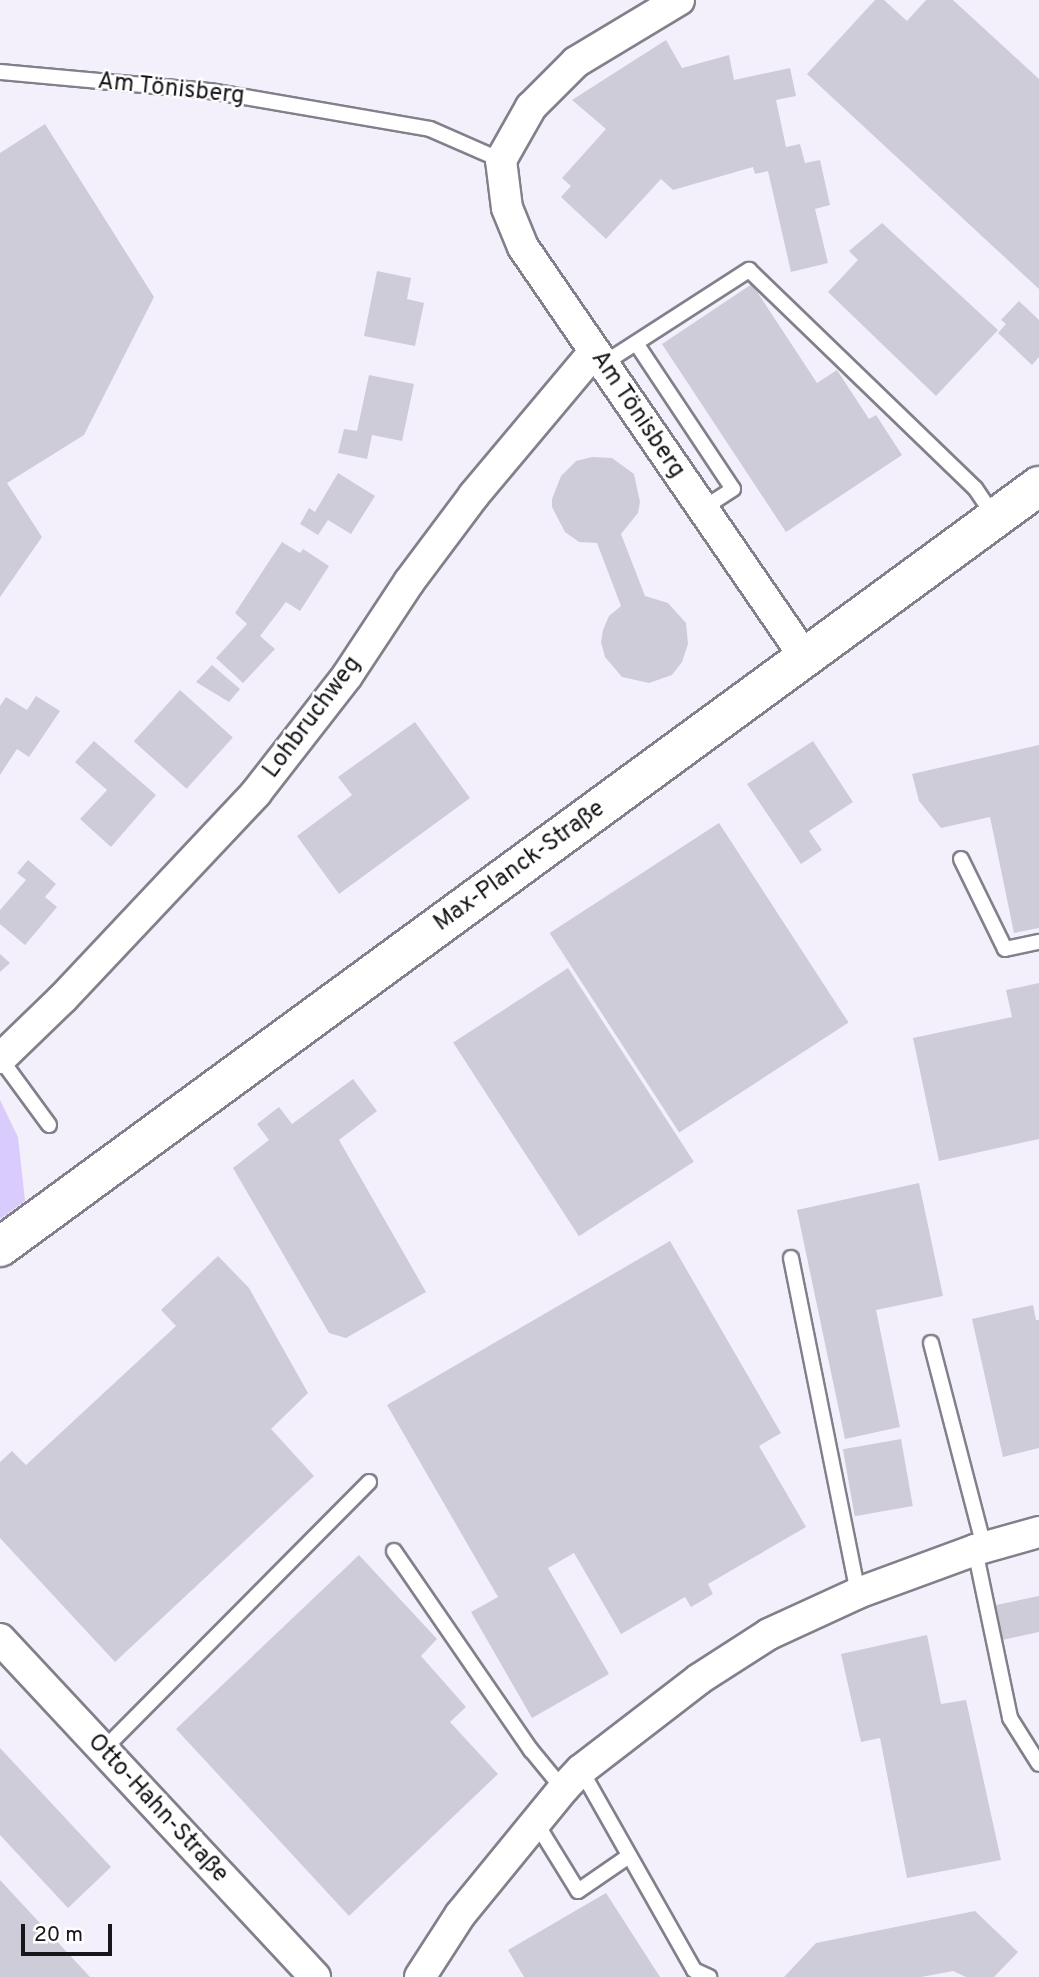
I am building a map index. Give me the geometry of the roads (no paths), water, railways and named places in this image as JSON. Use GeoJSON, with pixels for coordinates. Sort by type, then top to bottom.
{"type":"FeatureCollection","features":[{"type":"Feature","properties":{"kind":"street"},"geometry":{"type":"LineString","coordinates":[[501,160],[531,107],[576,62],[679,0]]}},
{"type":"Feature","properties":{"kind":"street","name":"Am Tönisberg"},"geometry":{"type":"LineString","coordinates":[[501,160],[507,208],[523,247],[804,656]]}},
{"type":"Feature","properties":{"kind":"street","name":"Lohbruchweg"},"geometry":{"type":"LineString","coordinates":[[1,1058],[63,998],[256,793],[347,676],[409,582],[474,495],[598,358]]}},
{"type":"Feature","properties":{"kind":"street","name":"Max-Planck-Straße"},"geometry":{"type":"LineString","coordinates":[[0,1247],[1039,486]]}},
{"type":"Feature","properties":{"kind":"street"},"geometry":{"type":"LineString","coordinates":[[419,1977],[460,1915],[535,1821],[572,1780],[711,1671],[769,1634],[858,1592],[979,1548],[1039,1532]]}},
{"type":"Feature","properties":{"kind":"street","name":"Otto-Hahn-Straße"},"geometry":{"type":"LineString","coordinates":[[0,1639],[315,1977]]}},
{"type":"Feature","properties":{"kind":"lane","name":"Am Tönisberg"},"geometry":{"type":"LineString","coordinates":[[0,72],[210,91],[430,129],[501,160]]}},
{"type":"Feature","properties":{"kind":"lane"},"geometry":{"type":"LineString","coordinates":[[598,358],[636,343],[749,270],[975,488],[996,519]]}},
{"type":"Feature","properties":{"kind":"lane"},"geometry":{"type":"LineString","coordinates":[[636,343],[733,489],[702,509]]}},
{"type":"Feature","properties":{"kind":"lane"},"geometry":{"type":"LineString","coordinates":[[961,859],[1005,949],[1039,942]]}},
{"type":"Feature","properties":{"kind":"lane"},"geometry":{"type":"LineString","coordinates":[[1,1058],[48,1125]]}},
{"type":"Feature","properties":{"kind":"lane"},"geometry":{"type":"LineString","coordinates":[[792,1258],[858,1592]]}},
{"type":"Feature","properties":{"kind":"lane"},"geometry":{"type":"LineString","coordinates":[[930,1343],[979,1548],[1010,1718],[1039,1764]]}},
{"type":"Feature","properties":{"kind":"lane"},"geometry":{"type":"LineString","coordinates":[[102,1751],[369,1482]]}},
{"type":"Feature","properties":{"kind":"lane"},"geometry":{"type":"LineString","coordinates":[[394,1551],[531,1750],[572,1780],[629,1856],[694,1970],[709,1977]]}},
{"type":"Feature","properties":{"kind":"lane"},"geometry":{"type":"LineString","coordinates":[[535,1821],[578,1891],[629,1856]]}}]}
